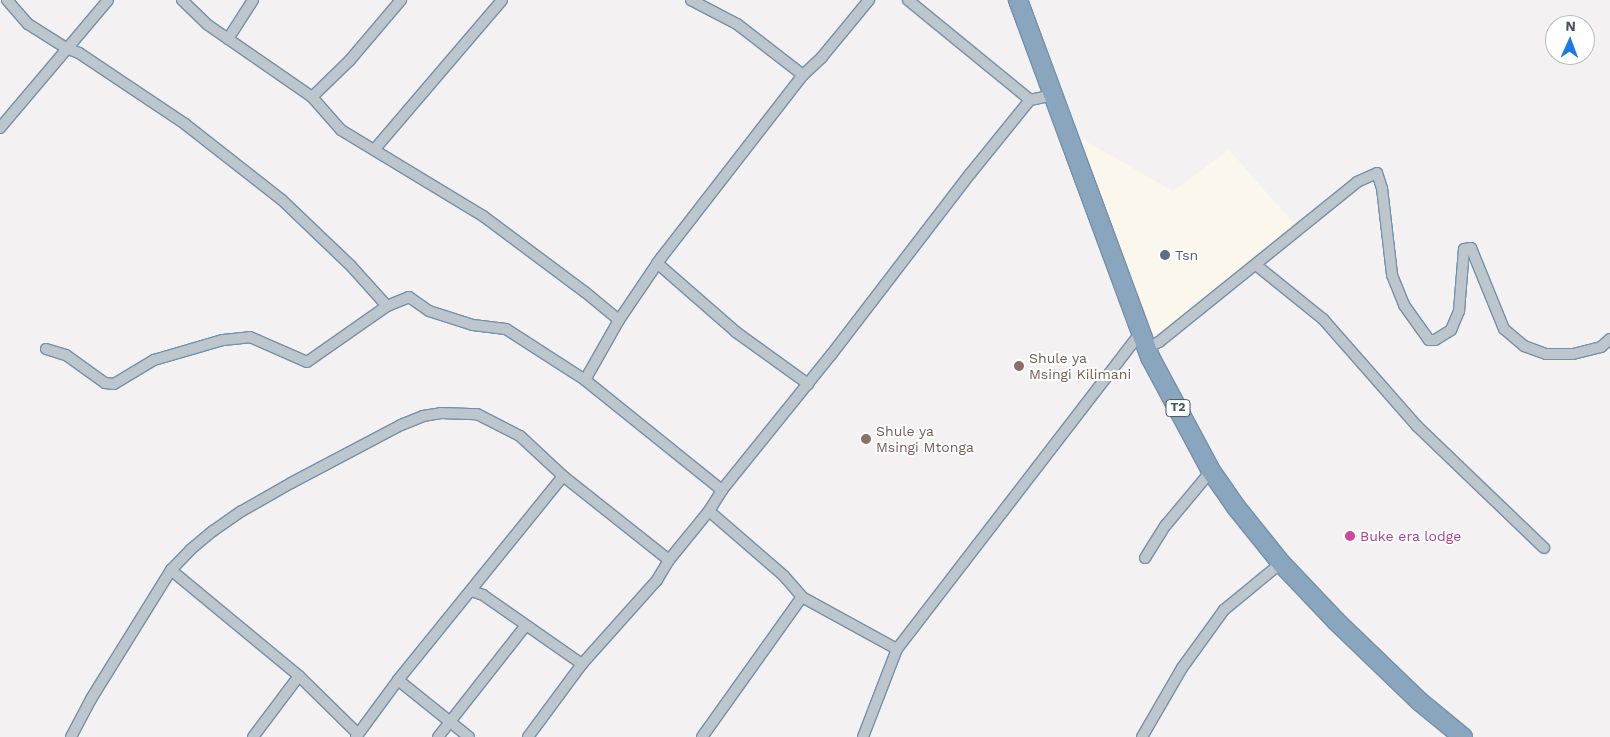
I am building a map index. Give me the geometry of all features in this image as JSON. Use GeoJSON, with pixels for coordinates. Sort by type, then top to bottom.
{"type":"FeatureCollection","features":[{"type":"Feature","properties":{"kind":"highway","name":"T2"},"geometry":{"type":"LineString","coordinates":[[1018,0],[1144,340],[1211,471],[1236,507],[1281,563],[1336,622],[1419,701],[1463,737]]}},
{"type":"Feature","properties":{"kind":"street"},"geometry":{"type":"LineString","coordinates":[[7,0],[28,24],[66,48],[79,53],[184,124],[282,200],[351,266],[387,306]]}},
{"type":"Feature","properties":{"kind":"street"},"geometry":{"type":"LineString","coordinates":[[0,128],[108,0]]}},
{"type":"Feature","properties":{"kind":"street"},"geometry":{"type":"LineString","coordinates":[[182,0],[208,25],[312,96],[341,130],[482,216],[585,292],[618,320]]}},
{"type":"Feature","properties":{"kind":"street"},"geometry":{"type":"LineString","coordinates":[[228,39],[253,0]]}},
{"type":"Feature","properties":{"kind":"street"},"geometry":{"type":"LineString","coordinates":[[312,96],[350,60],[400,0]]}},
{"type":"Feature","properties":{"kind":"street"},"geometry":{"type":"LineString","coordinates":[[374,150],[502,0]]}},
{"type":"Feature","properties":{"kind":"street"},"geometry":{"type":"LineString","coordinates":[[691,0],[737,24],[803,75]]}},
{"type":"Feature","properties":{"kind":"street"},"geometry":{"type":"LineString","coordinates":[[585,380],[618,320],[657,263],[803,75],[822,57],[869,0]]}},
{"type":"Feature","properties":{"kind":"street"},"geometry":{"type":"LineString","coordinates":[[908,0],[1030,100]]}},
{"type":"Feature","properties":{"kind":"street"},"geometry":{"type":"LineString","coordinates":[[528,737],[582,664],[657,580],[669,560],[710,511],[722,490],[808,384],[970,174],[1030,100],[1053,95]]}},
{"type":"Feature","properties":{"kind":"street"},"geometry":{"type":"LineString","coordinates":[[863,737],[896,649],[1144,340],[1159,342],[1357,182],[1377,173],[1382,188],[1392,276],[1404,305],[1429,340],[1435,340],[1451,330],[1459,311],[1464,249],[1470,248],[1504,329],[1524,346],[1546,354],[1573,354],[1601,347],[1610,339]]}},
{"type":"Feature","properties":{"kind":"street"},"geometry":{"type":"LineString","coordinates":[[657,263],[736,332],[808,384]]}},
{"type":"Feature","properties":{"kind":"street"},"geometry":{"type":"LineString","coordinates":[[1256,265],[1323,319],[1417,426],[1544,548]]}},
{"type":"Feature","properties":{"kind":"street"},"geometry":{"type":"LineString","coordinates":[[46,349],[66,355],[105,382],[114,384],[154,360],[223,340],[250,336],[307,362],[387,306],[409,297],[429,311],[473,325],[506,329],[585,380],[722,490]]}},
{"type":"Feature","properties":{"kind":"street"},"geometry":{"type":"LineString","coordinates":[[71,737],[91,699],[171,570],[213,531],[242,511],[384,434],[423,416],[441,413],[477,414],[520,436],[563,476],[669,560]]}},
{"type":"Feature","properties":{"kind":"street"},"geometry":{"type":"LineString","coordinates":[[1145,558],[1166,525],[1211,471]]}},
{"type":"Feature","properties":{"kind":"street"},"geometry":{"type":"LineString","coordinates":[[171,570],[299,676],[357,735],[398,680],[563,476]]}},
{"type":"Feature","properties":{"kind":"street"},"geometry":{"type":"LineString","coordinates":[[710,511],[784,576],[802,596],[896,649]]}},
{"type":"Feature","properties":{"kind":"street"},"geometry":{"type":"LineString","coordinates":[[1142,737],[1182,668],[1224,610],[1281,563]]}},
{"type":"Feature","properties":{"kind":"street"},"geometry":{"type":"LineString","coordinates":[[471,591],[483,595],[582,664]]}},
{"type":"Feature","properties":{"kind":"street"},"geometry":{"type":"LineString","coordinates":[[702,737],[802,596]]}},
{"type":"Feature","properties":{"kind":"street"},"geometry":{"type":"LineString","coordinates":[[438,737],[526,625]]}},
{"type":"Feature","properties":{"kind":"street"},"geometry":{"type":"LineString","coordinates":[[253,737],[299,676]]}},
{"type":"Feature","properties":{"kind":"street"},"geometry":{"type":"LineString","coordinates":[[398,680],[469,737]]}},
{"type":"Feature","properties":{"kind":"shaded area"},"geometry":{"type":"Polygon","coordinates":[[[1072,133],[1173,191],[1229,150],[1297,227],[1149,342],[1072,133]]]}},
{"type":"Feature","properties":{"kind":"place","name":"Tsn"},"geometry":{"type":"Point","coordinates":[1165,255]}},
{"type":"Feature","properties":{"kind":"place","name":"Shule ya Msingi Kilimani"},"geometry":{"type":"Point","coordinates":[1019,366]}},
{"type":"Feature","properties":{"kind":"place","name":"Shule ya Msingi Mtonga"},"geometry":{"type":"Point","coordinates":[866,439]}},
{"type":"Feature","properties":{"kind":"place","name":"Buke era lodge"},"geometry":{"type":"Point","coordinates":[1350,536]}}]}
